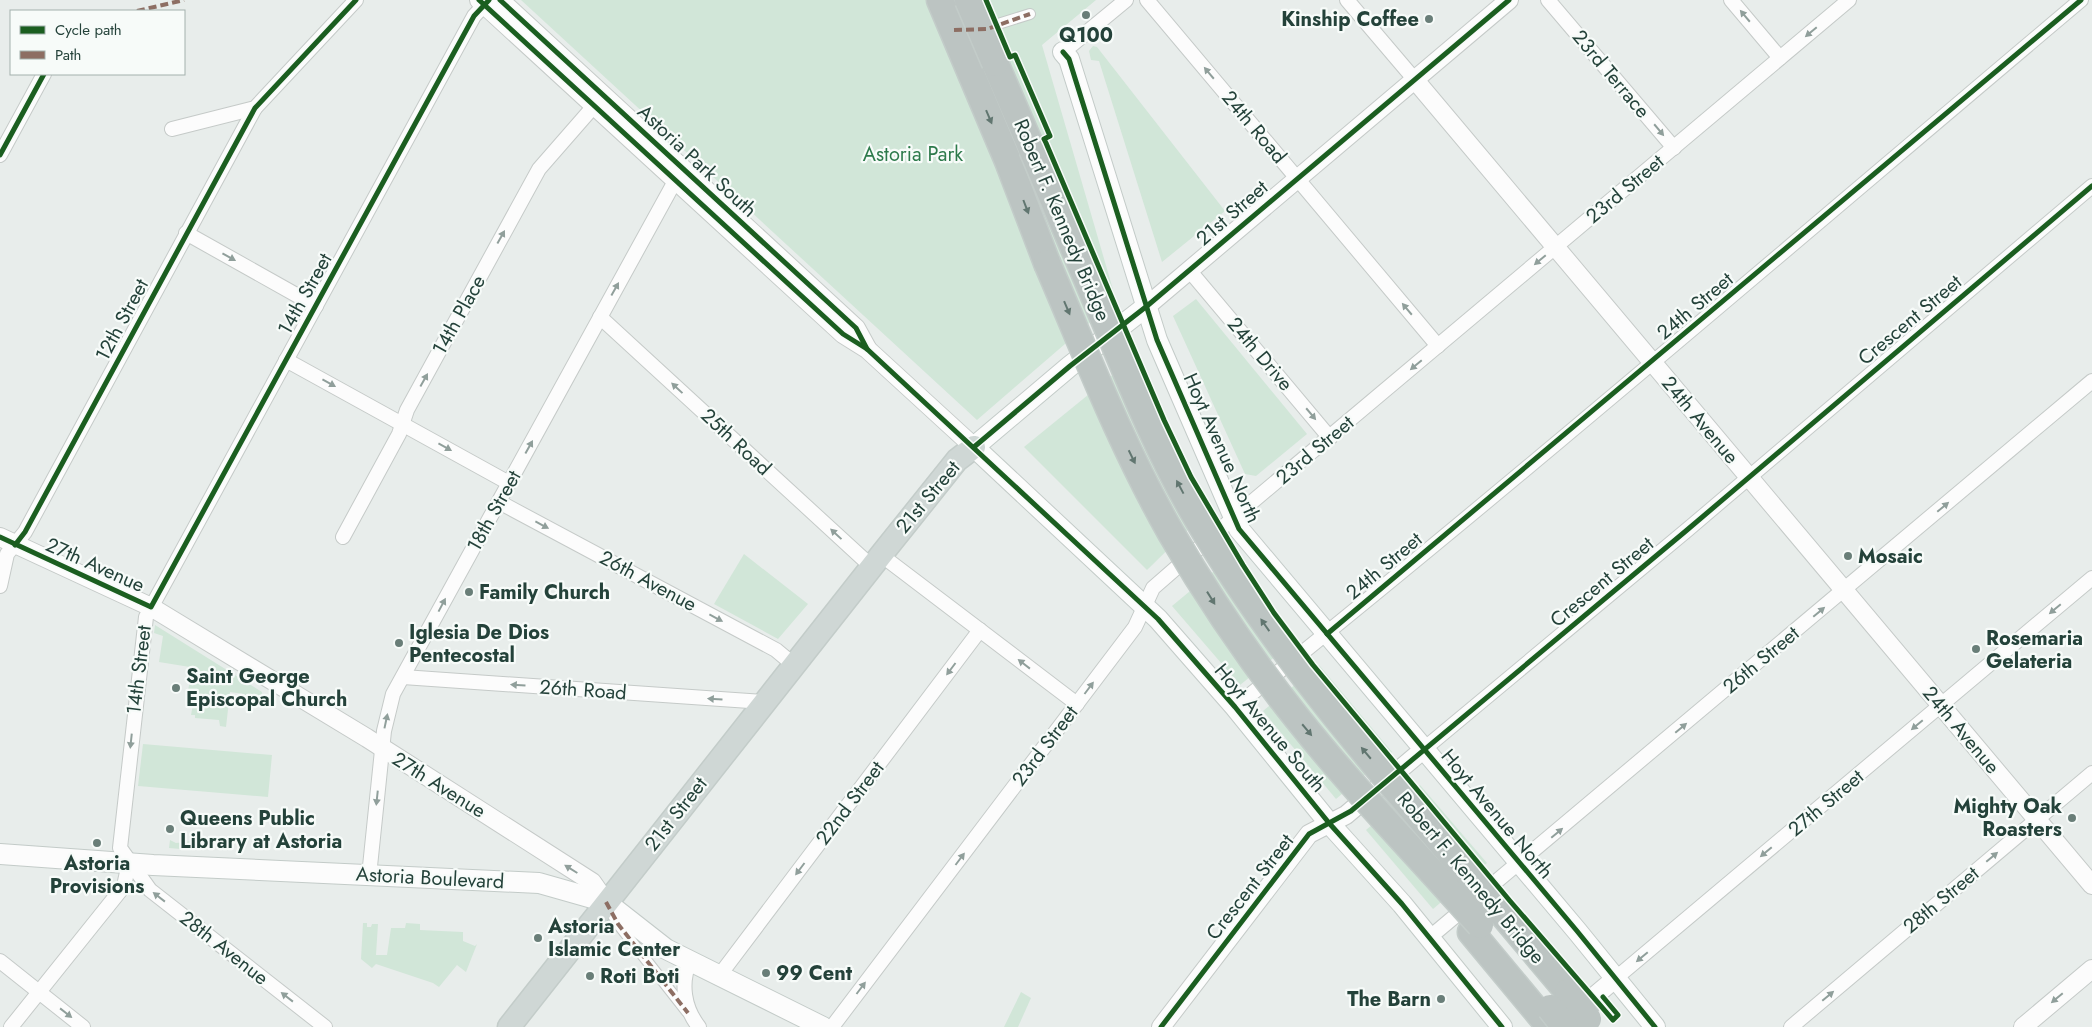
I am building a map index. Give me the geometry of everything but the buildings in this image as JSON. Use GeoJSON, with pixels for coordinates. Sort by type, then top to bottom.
{"type":"FeatureCollection","features":[{"type":"Feature","properties":{"kind":"highway","name":"Robert F. Kennedy Bridge"},"geometry":{"type":"LineString","coordinates":[[940,0],[1098,381],[1131,456],[1170,532],[1218,608],[1270,683],[1327,754],[1418,856]]}},
{"type":"Feature","properties":{"kind":"highway","name":"Robert F. Kennedy Bridge"},"geometry":{"type":"LineString","coordinates":[[968,0],[1134,389],[1193,511],[1240,588],[1296,667],[1349,734],[1479,926]]}},
{"type":"Feature","properties":{"kind":"highway"},"geometry":{"type":"LineString","coordinates":[[1418,856],[1453,922],[1479,926]]}},
{"type":"Feature","properties":{"kind":"highway"},"geometry":{"type":"LineString","coordinates":[[1418,856],[1479,926],[1565,1019]]}},
{"type":"Feature","properties":{"kind":"main road","name":"Hoyt Avenue North"},"geometry":{"type":"LineString","coordinates":[[1063,52],[1069,59],[1157,340],[1233,519],[1239,529],[1655,1027]]}},
{"type":"Feature","properties":{"kind":"main road","name":"21st Street"},"geometry":{"type":"LineString","coordinates":[[516,1025],[606,902],[957,460],[1070,366],[1147,306]]}},
{"type":"Feature","properties":{"kind":"main road","name":"Hoyt Avenue South"},"geometry":{"type":"LineString","coordinates":[[974,447],[1145,606],[1235,707],[1502,1027]]}},
{"type":"Feature","properties":{"kind":"main road","name":"Astoria Boulevard"},"geometry":{"type":"LineString","coordinates":[[0,854],[129,863],[539,884],[606,902],[666,950],[823,1027]]}},
{"type":"Feature","properties":{"kind":"street","name":"12th Street"},"geometry":{"type":"LineString","coordinates":[[0,586],[8,541],[25,532],[255,108],[356,0]]}},
{"type":"Feature","properties":{"kind":"street"},"geometry":{"type":"LineString","coordinates":[[1063,52],[1126,0]]}},
{"type":"Feature","properties":{"kind":"street","name":"24th Road"},"geometry":{"type":"LineString","coordinates":[[1147,0],[1438,346]]}},
{"type":"Feature","properties":{"kind":"street","name":"24th Avenue"},"geometry":{"type":"LineString","coordinates":[[1348,0],[2092,885]]}},
{"type":"Feature","properties":{"kind":"street","name":"21st Street"},"geometry":{"type":"LineString","coordinates":[[1147,306],[1296,178],[1509,0]]}},
{"type":"Feature","properties":{"kind":"street","name":"23rd Terrace"},"geometry":{"type":"LineString","coordinates":[[1548,0],[1674,148]]}},
{"type":"Feature","properties":{"kind":"street"},"geometry":{"type":"LineString","coordinates":[[1732,0],[1780,58]]}},
{"type":"Feature","properties":{"kind":"street","name":"23rd Street"},"geometry":{"type":"LineString","coordinates":[[832,1027],[1135,627],[1153,588],[1848,0]]}},
{"type":"Feature","properties":{"kind":"street","name":"24th Street"},"geometry":{"type":"LineString","coordinates":[[1235,707],[1327,634],[1652,363],[2081,0]]}},
{"type":"Feature","properties":{"kind":"street","name":"Astoria Park South"},"geometry":{"type":"LineString","coordinates":[[488,1],[594,106],[679,174]]}},
{"type":"Feature","properties":{"kind":"street","name":"Astoria Park South"},"geometry":{"type":"LineString","coordinates":[[488,1],[679,174],[843,334],[867,348],[974,447]]}},
{"type":"Feature","properties":{"kind":"street","name":"14th Street"},"geometry":{"type":"LineString","coordinates":[[129,863],[120,848],[144,621],[476,13],[488,1]]}},
{"type":"Feature","properties":{"kind":"street"},"geometry":{"type":"LineString","coordinates":[[954,30],[987,29],[1030,14]]}},
{"type":"Feature","properties":{"kind":"street"},"geometry":{"type":"LineString","coordinates":[[0,155],[43,75]]}},
{"type":"Feature","properties":{"kind":"street","name":"14th Place"},"geometry":{"type":"LineString","coordinates":[[343,537],[399,434],[412,402],[539,169],[594,106]]}},
{"type":"Feature","properties":{"kind":"street"},"geometry":{"type":"LineString","coordinates":[[172,128],[255,108]]}},
{"type":"Feature","properties":{"kind":"street","name":"18th Street"},"geometry":{"type":"LineString","coordinates":[[369,876],[382,750],[388,711],[394,694],[679,174]]}},
{"type":"Feature","properties":{"kind":"street","name":"Crescent Street"},"geometry":{"type":"LineString","coordinates":[[1161,1027],[1310,834],[1346,814],[1687,530],[1748,476],[2092,186]]}},
{"type":"Feature","properties":{"kind":"street"},"geometry":{"type":"LineString","coordinates":[[186,233],[316,306]]}},
{"type":"Feature","properties":{"kind":"street","name":"24th Drive"},"geometry":{"type":"LineString","coordinates":[[1189,270],[1330,438]]}},
{"type":"Feature","properties":{"kind":"street","name":"25th Road"},"geometry":{"type":"LineString","coordinates":[[600,317],[876,561],[980,630],[1077,704]]}},
{"type":"Feature","properties":{"kind":"street"},"geometry":{"type":"LineString","coordinates":[[286,360],[509,483]]}},
{"type":"Feature","properties":{"kind":"street","name":"26th Street"},"geometry":{"type":"LineString","coordinates":[[1429,938],[1520,864],[2092,381]]}},
{"type":"Feature","properties":{"kind":"street","name":"26th Avenue"},"geometry":{"type":"LineString","coordinates":[[499,502],[776,650],[794,665]]}},
{"type":"Feature","properties":{"kind":"street","name":"27th Avenue"},"geometry":{"type":"LineString","coordinates":[[8,541],[151,607],[592,882],[606,902]]}},
{"type":"Feature","properties":{"kind":"street","name":"27th Street"},"geometry":{"type":"LineString","coordinates":[[1565,1019],[2092,578]]}},
{"type":"Feature","properties":{"kind":"street","name":"22nd Street"},"geometry":{"type":"LineString","coordinates":[[719,976],[980,630]]}},
{"type":"Feature","properties":{"kind":"street","name":"26th Road"},"geometry":{"type":"LineString","coordinates":[[403,677],[764,702]]}},
{"type":"Feature","properties":{"kind":"street","name":"28th Street"},"geometry":{"type":"LineString","coordinates":[[1791,1027],[2092,773]]}},
{"type":"Feature","properties":{"kind":"street"},"geometry":{"type":"LineString","coordinates":[[11,1027],[124,886],[129,863]]}},
{"type":"Feature","properties":{"kind":"street","name":"28th Avenue"},"geometry":{"type":"LineString","coordinates":[[129,863],[150,890],[325,1027]]}},
{"type":"Feature","properties":{"kind":"street"},"geometry":{"type":"LineString","coordinates":[[606,902],[618,924],[699,1027]]}},
{"type":"Feature","properties":{"kind":"street"},"geometry":{"type":"LineString","coordinates":[[0,961],[83,1027]]}},
{"type":"Feature","properties":{"kind":"street"},"geometry":{"type":"LineString","coordinates":[[688,1013],[684,975],[690,961]]}},
{"type":"Feature","properties":{"kind":"street"},"geometry":{"type":"LineString","coordinates":[[2023,1027],[2092,969]]}},
{"type":"Feature","properties":{"kind":"green space","name":"Astoria Park"},"geometry":{"type":"Polygon","coordinates":[[[521,0],[1096,0],[1042,45],[1116,300],[977,420],[521,0]]]}},
{"type":"Feature","properties":{"kind":"green space"},"geometry":{"type":"Polygon","coordinates":[[[1093,46],[1097,47],[1225,211],[1162,262],[1099,61],[1091,60],[1089,51],[1093,46]]]}},
{"type":"Feature","properties":{"kind":"green space"},"geometry":{"type":"Polygon","coordinates":[[[1196,299],[1307,434],[1256,476],[1245,474],[1173,316],[1196,299]]]}},
{"type":"Feature","properties":{"kind":"green space"},"geometry":{"type":"Polygon","coordinates":[[[1131,360],[1199,519],[1147,570],[1024,447],[1131,360]]]}},
{"type":"Feature","properties":{"kind":"green space"},"geometry":{"type":"Polygon","coordinates":[[[744,554],[808,604],[778,639],[714,604],[744,554]]]}},
{"type":"Feature","properties":{"kind":"green space"},"geometry":{"type":"Polygon","coordinates":[[[1231,557],[1297,639],[1240,685],[1172,606],[1231,557]]]}},
{"type":"Feature","properties":{"kind":"green space"},"geometry":{"type":"Polygon","coordinates":[[[155,625],[262,692],[260,704],[244,694],[230,692],[226,727],[220,726],[219,720],[195,718],[195,715],[191,715],[193,704],[186,703],[191,673],[195,673],[196,668],[159,662],[163,636],[154,633],[155,625]]]}},
{"type":"Feature","properties":{"kind":"green space"},"geometry":{"type":"Polygon","coordinates":[[[1319,665],[1392,752],[1336,799],[1263,711],[1319,665]]]}},
{"type":"Feature","properties":{"kind":"green space"},"geometry":{"type":"Polygon","coordinates":[[[143,744],[272,755],[268,797],[138,786],[143,744]]]}},
{"type":"Feature","properties":{"kind":"green space"},"geometry":{"type":"Polygon","coordinates":[[[1420,785],[1487,863],[1433,909],[1366,830],[1420,785]]]}},
{"type":"Feature","properties":{"kind":"green space"},"geometry":{"type":"Polygon","coordinates":[[[170,840],[176,843],[193,841],[193,850],[169,848],[170,840]]]}},
{"type":"Feature","properties":{"kind":"green space"},"geometry":{"type":"Polygon","coordinates":[[[363,923],[367,923],[367,927],[371,927],[372,924],[378,924],[376,955],[387,955],[391,928],[405,928],[406,923],[420,924],[420,930],[463,932],[463,941],[475,946],[477,944],[466,972],[457,965],[439,987],[433,983],[376,964],[372,968],[361,959],[363,923]]]}},
{"type":"Feature","properties":{"kind":"green space"},"geometry":{"type":"Polygon","coordinates":[[[1021,992],[1031,998],[1018,1027],[1004,1027],[1021,992]]]}},
{"type":"Feature","properties":{"kind":"marked path"},"geometry":{"type":"LineString","coordinates":[[141,10],[184,0]]}},
{"type":"Feature","properties":{"kind":"marked path"},"geometry":{"type":"LineString","coordinates":[[954,30],[987,29],[1030,14]]}},
{"type":"Feature","properties":{"kind":"marked path"},"geometry":{"type":"LineString","coordinates":[[606,902],[618,924],[688,1013]]}},
{"type":"Feature","properties":{"kind":"cycle path"},"geometry":{"type":"LineString","coordinates":[[15,545],[25,532],[255,108],[356,0]]}},
{"type":"Feature","properties":{"kind":"cycle path"},"geometry":{"type":"LineString","coordinates":[[479,0],[843,334],[867,349],[1158,619],[1235,707],[1329,823],[1402,904],[1502,1027]]}},
{"type":"Feature","properties":{"kind":"cycle path"},"geometry":{"type":"LineString","coordinates":[[0,537],[151,607],[474,16],[489,0]]}},
{"type":"Feature","properties":{"kind":"cycle path"},"geometry":{"type":"LineString","coordinates":[[500,0],[856,328],[867,349]]}},
{"type":"Feature","properties":{"kind":"cycle path"},"geometry":{"type":"LineString","coordinates":[[986,0],[1010,57],[1015,55],[1050,136],[1044,139],[1164,420],[1191,477],[1243,565],[1274,613],[1313,665],[1510,901],[1613,1020],[1618,1015],[1603,997]]}},
{"type":"Feature","properties":{"kind":"cycle path"},"geometry":{"type":"LineString","coordinates":[[974,447],[1070,366],[1147,306],[1509,0]]}},
{"type":"Feature","properties":{"kind":"cycle path"},"geometry":{"type":"LineString","coordinates":[[1327,634],[2081,0]]}},
{"type":"Feature","properties":{"kind":"cycle path"},"geometry":{"type":"LineString","coordinates":[[1063,52],[1069,59],[1157,340],[1239,529],[1577,931],[1655,1027]]}},
{"type":"Feature","properties":{"kind":"cycle path"},"geometry":{"type":"LineString","coordinates":[[0,155],[43,75]]}},
{"type":"Feature","properties":{"kind":"cycle path"},"geometry":{"type":"LineString","coordinates":[[1161,1027],[1309,834],[1351,811],[1687,530],[2092,186]]}},
{"type":"Feature","properties":{"kind":"place","name":"Q100"},"geometry":{"type":"Point","coordinates":[1086,15]}},
{"type":"Feature","properties":{"kind":"place","name":"Kinship Coffee"},"geometry":{"type":"Point","coordinates":[1429,19]}},
{"type":"Feature","properties":{"kind":"place","name":"Mosaic"},"geometry":{"type":"Point","coordinates":[1848,556]}},
{"type":"Feature","properties":{"kind":"place","name":"Family Church"},"geometry":{"type":"Point","coordinates":[469,592]}},
{"type":"Feature","properties":{"kind":"place","name":"Iglesia De Dios Pentecostal"},"geometry":{"type":"Point","coordinates":[399,643]}},
{"type":"Feature","properties":{"kind":"place","name":"Rosemaria Gelateria"},"geometry":{"type":"Point","coordinates":[1976,649]}},
{"type":"Feature","properties":{"kind":"place","name":"Saint George Episcopal Church"},"geometry":{"type":"Point","coordinates":[176,688]}},
{"type":"Feature","properties":{"kind":"place","name":"Mighty Oak Roasters"},"geometry":{"type":"Point","coordinates":[2072,818]}},
{"type":"Feature","properties":{"kind":"place","name":"Queens Public Library at Astoria"},"geometry":{"type":"Point","coordinates":[170,829]}},
{"type":"Feature","properties":{"kind":"place","name":"Astoria Provisions"},"geometry":{"type":"Point","coordinates":[97,843]}},
{"type":"Feature","properties":{"kind":"place","name":"Astoria Islamic Center"},"geometry":{"type":"Point","coordinates":[538,938]}},
{"type":"Feature","properties":{"kind":"place","name":"99 Cent"},"geometry":{"type":"Point","coordinates":[766,973]}},
{"type":"Feature","properties":{"kind":"place","name":"Roti Boti"},"geometry":{"type":"Point","coordinates":[590,976]}},
{"type":"Feature","properties":{"kind":"place","name":"The Barn"},"geometry":{"type":"Point","coordinates":[1441,999]}}]}
